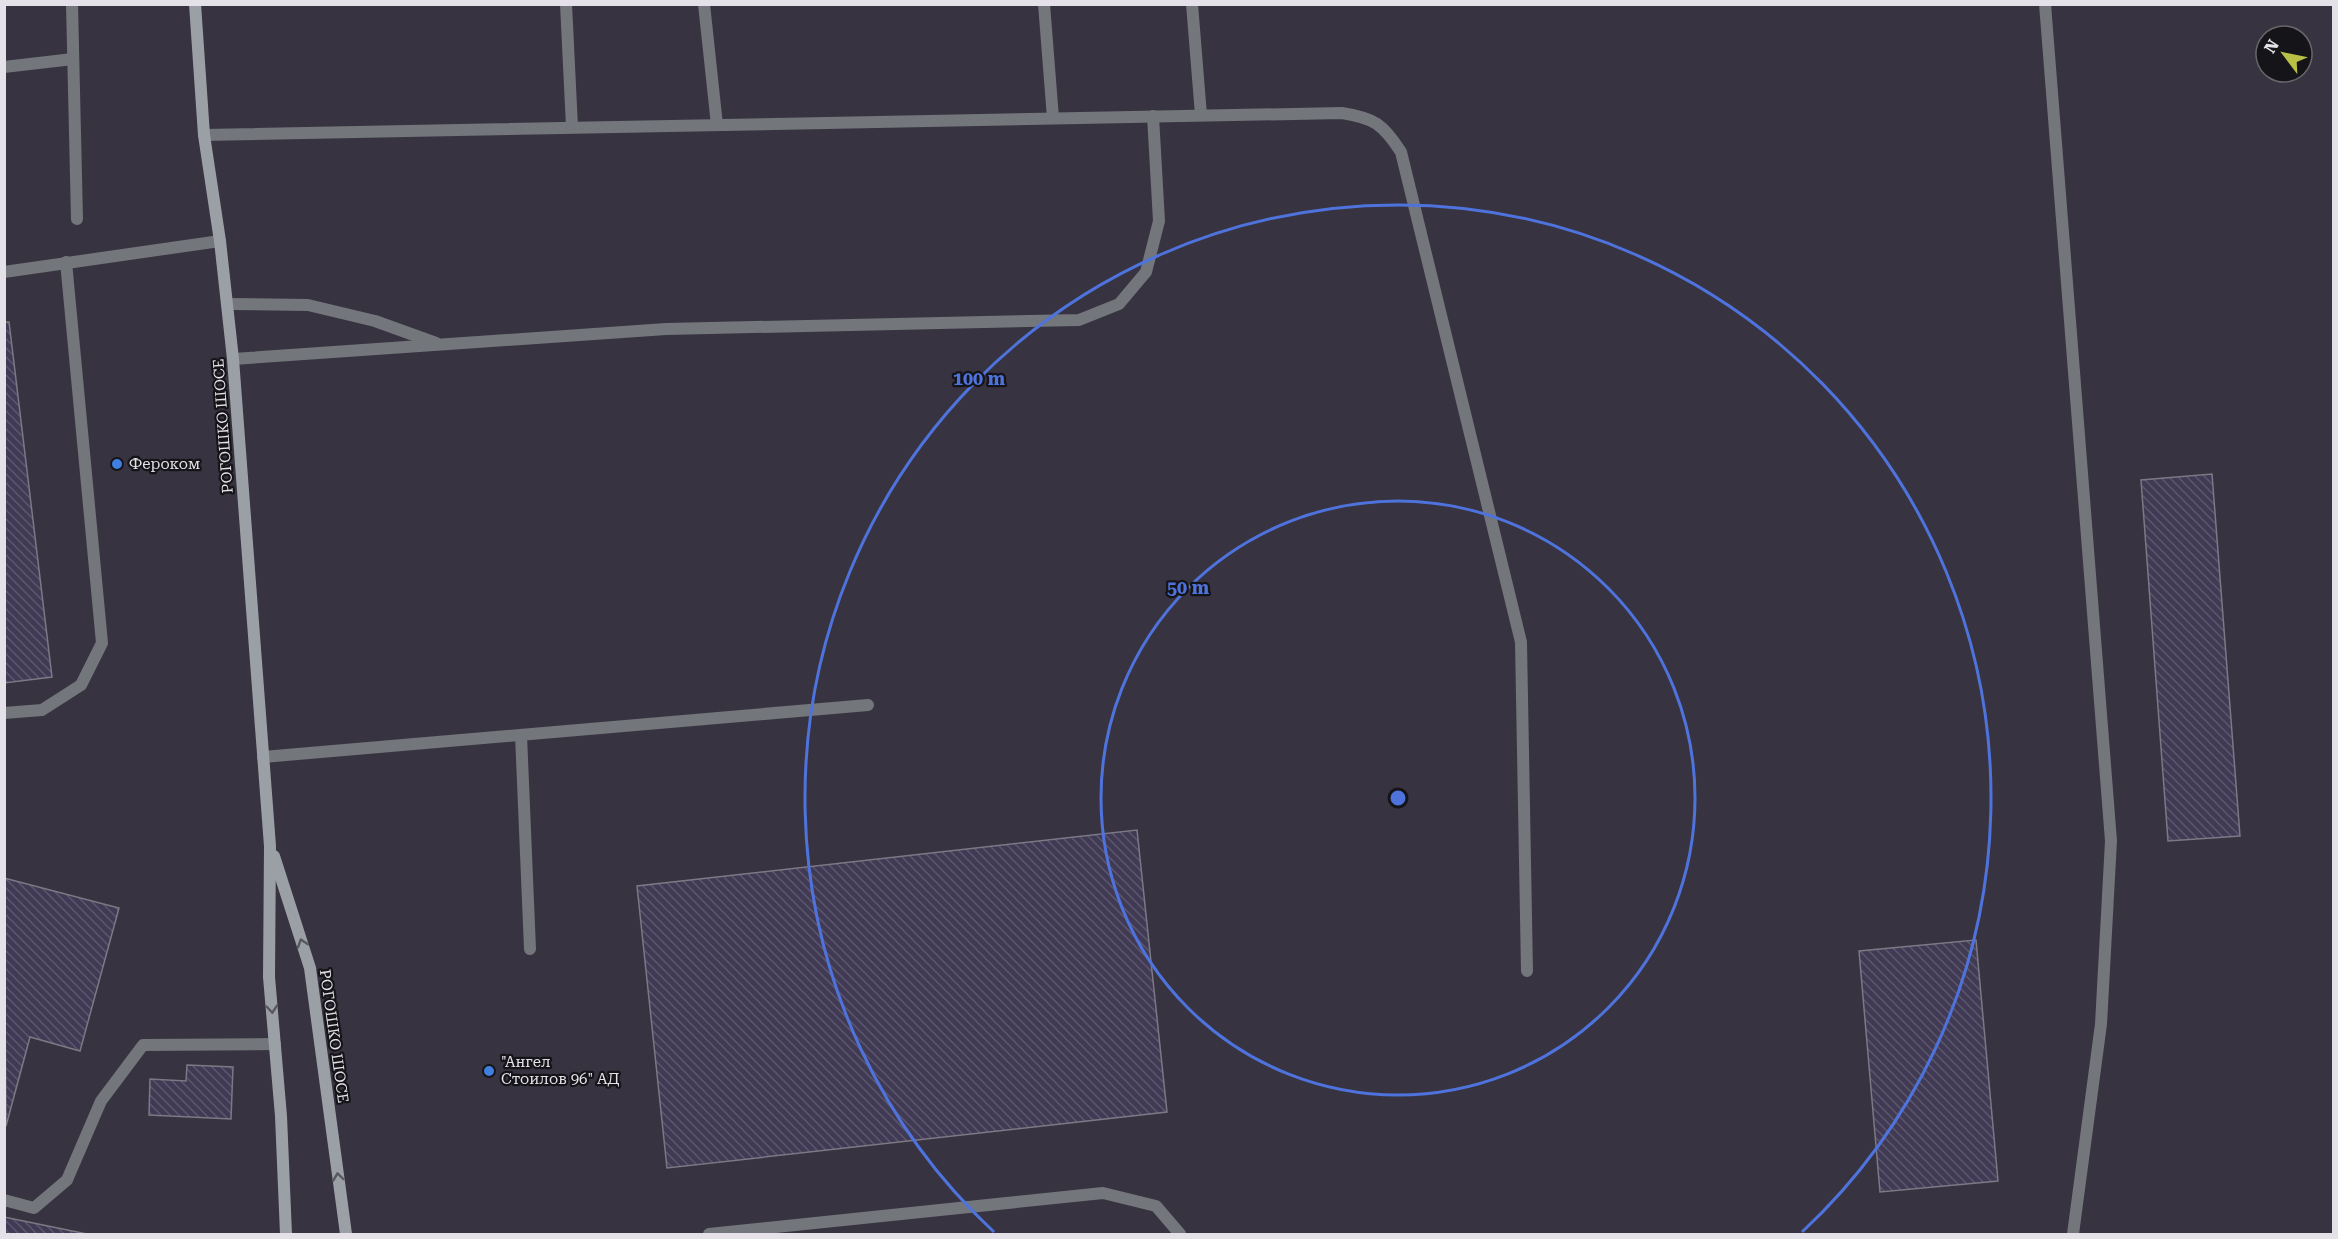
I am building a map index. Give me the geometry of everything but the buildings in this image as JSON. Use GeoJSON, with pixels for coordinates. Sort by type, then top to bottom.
{"type":"FeatureCollection","features":[{"type":"Feature","properties":{"kind":"main road","name":"РОГОШКО ШОСЕ"},"geometry":{"type":"LineString","coordinates":[[195,4],[204,135],[220,241],[233,359],[270,846],[269,977],[286,1234]]}},
{"type":"Feature","properties":{"kind":"main road","name":"РОГОШКО ШОСЕ"},"geometry":{"type":"LineString","coordinates":[[270,846],[310,968],[346,1234]]}},
{"type":"Feature","properties":{"kind":"lane"},"geometry":{"type":"LineString","coordinates":[[72,4],[76,219]]}},
{"type":"Feature","properties":{"kind":"lane"},"geometry":{"type":"LineString","coordinates":[[566,4],[572,128]]}},
{"type":"Feature","properties":{"kind":"lane"},"geometry":{"type":"LineString","coordinates":[[704,4],[717,125]]}},
{"type":"Feature","properties":{"kind":"lane"},"geometry":{"type":"LineString","coordinates":[[1044,4],[1053,118]]}},
{"type":"Feature","properties":{"kind":"lane"},"geometry":{"type":"LineString","coordinates":[[1192,4],[1201,115]]}},
{"type":"Feature","properties":{"kind":"lane"},"geometry":{"type":"LineString","coordinates":[[2044,4],[2111,841],[2101,1024],[2073,1234]]}},
{"type":"Feature","properties":{"kind":"lane"},"geometry":{"type":"LineString","coordinates":[[4,67],[73,59]]}},
{"type":"Feature","properties":{"kind":"lane"},"geometry":{"type":"LineString","coordinates":[[204,135],[1342,112],[1368,117],[1388,131],[1401,152],[1521,642],[1527,970]]}},
{"type":"Feature","properties":{"kind":"lane"},"geometry":{"type":"LineString","coordinates":[[233,359],[666,329],[1079,320],[1119,304],[1146,272],[1159,221],[1154,117]]}},
{"type":"Feature","properties":{"kind":"lane"},"geometry":{"type":"LineString","coordinates":[[4,272],[220,241]]}},
{"type":"Feature","properties":{"kind":"lane"},"geometry":{"type":"LineString","coordinates":[[4,712],[42,710],[81,685],[102,643],[66,262]]}},
{"type":"Feature","properties":{"kind":"lane"},"geometry":{"type":"LineString","coordinates":[[227,304],[308,305],[375,321],[440,345]]}},
{"type":"Feature","properties":{"kind":"lane"},"geometry":{"type":"LineString","coordinates":[[263,757],[868,705]]}},
{"type":"Feature","properties":{"kind":"lane"},"geometry":{"type":"LineString","coordinates":[[521,735],[530,950]]}},
{"type":"Feature","properties":{"kind":"lane"},"geometry":{"type":"LineString","coordinates":[[4,1200],[34,1208],[67,1180],[101,1101],[143,1045],[275,1044]]}},
{"type":"Feature","properties":{"kind":"lane"},"geometry":{"type":"LineString","coordinates":[[709,1234],[1103,1193],[1156,1206],[1180,1234]]}},
{"type":"Feature","properties":{"kind":"shaded area"},"geometry":{"type":"Polygon","coordinates":[[[5,5],[2333,5],[2333,1234],[5,1234],[5,5]]]}},
{"type":"Feature","properties":{"kind":"place","name":"Фероком"},"geometry":{"type":"Point","coordinates":[117,464]}},
{"type":"Feature","properties":{"kind":"place","name":"\"Ангел Стоилов 96\" АД"},"geometry":{"type":"Point","coordinates":[489,1071]}}]}
